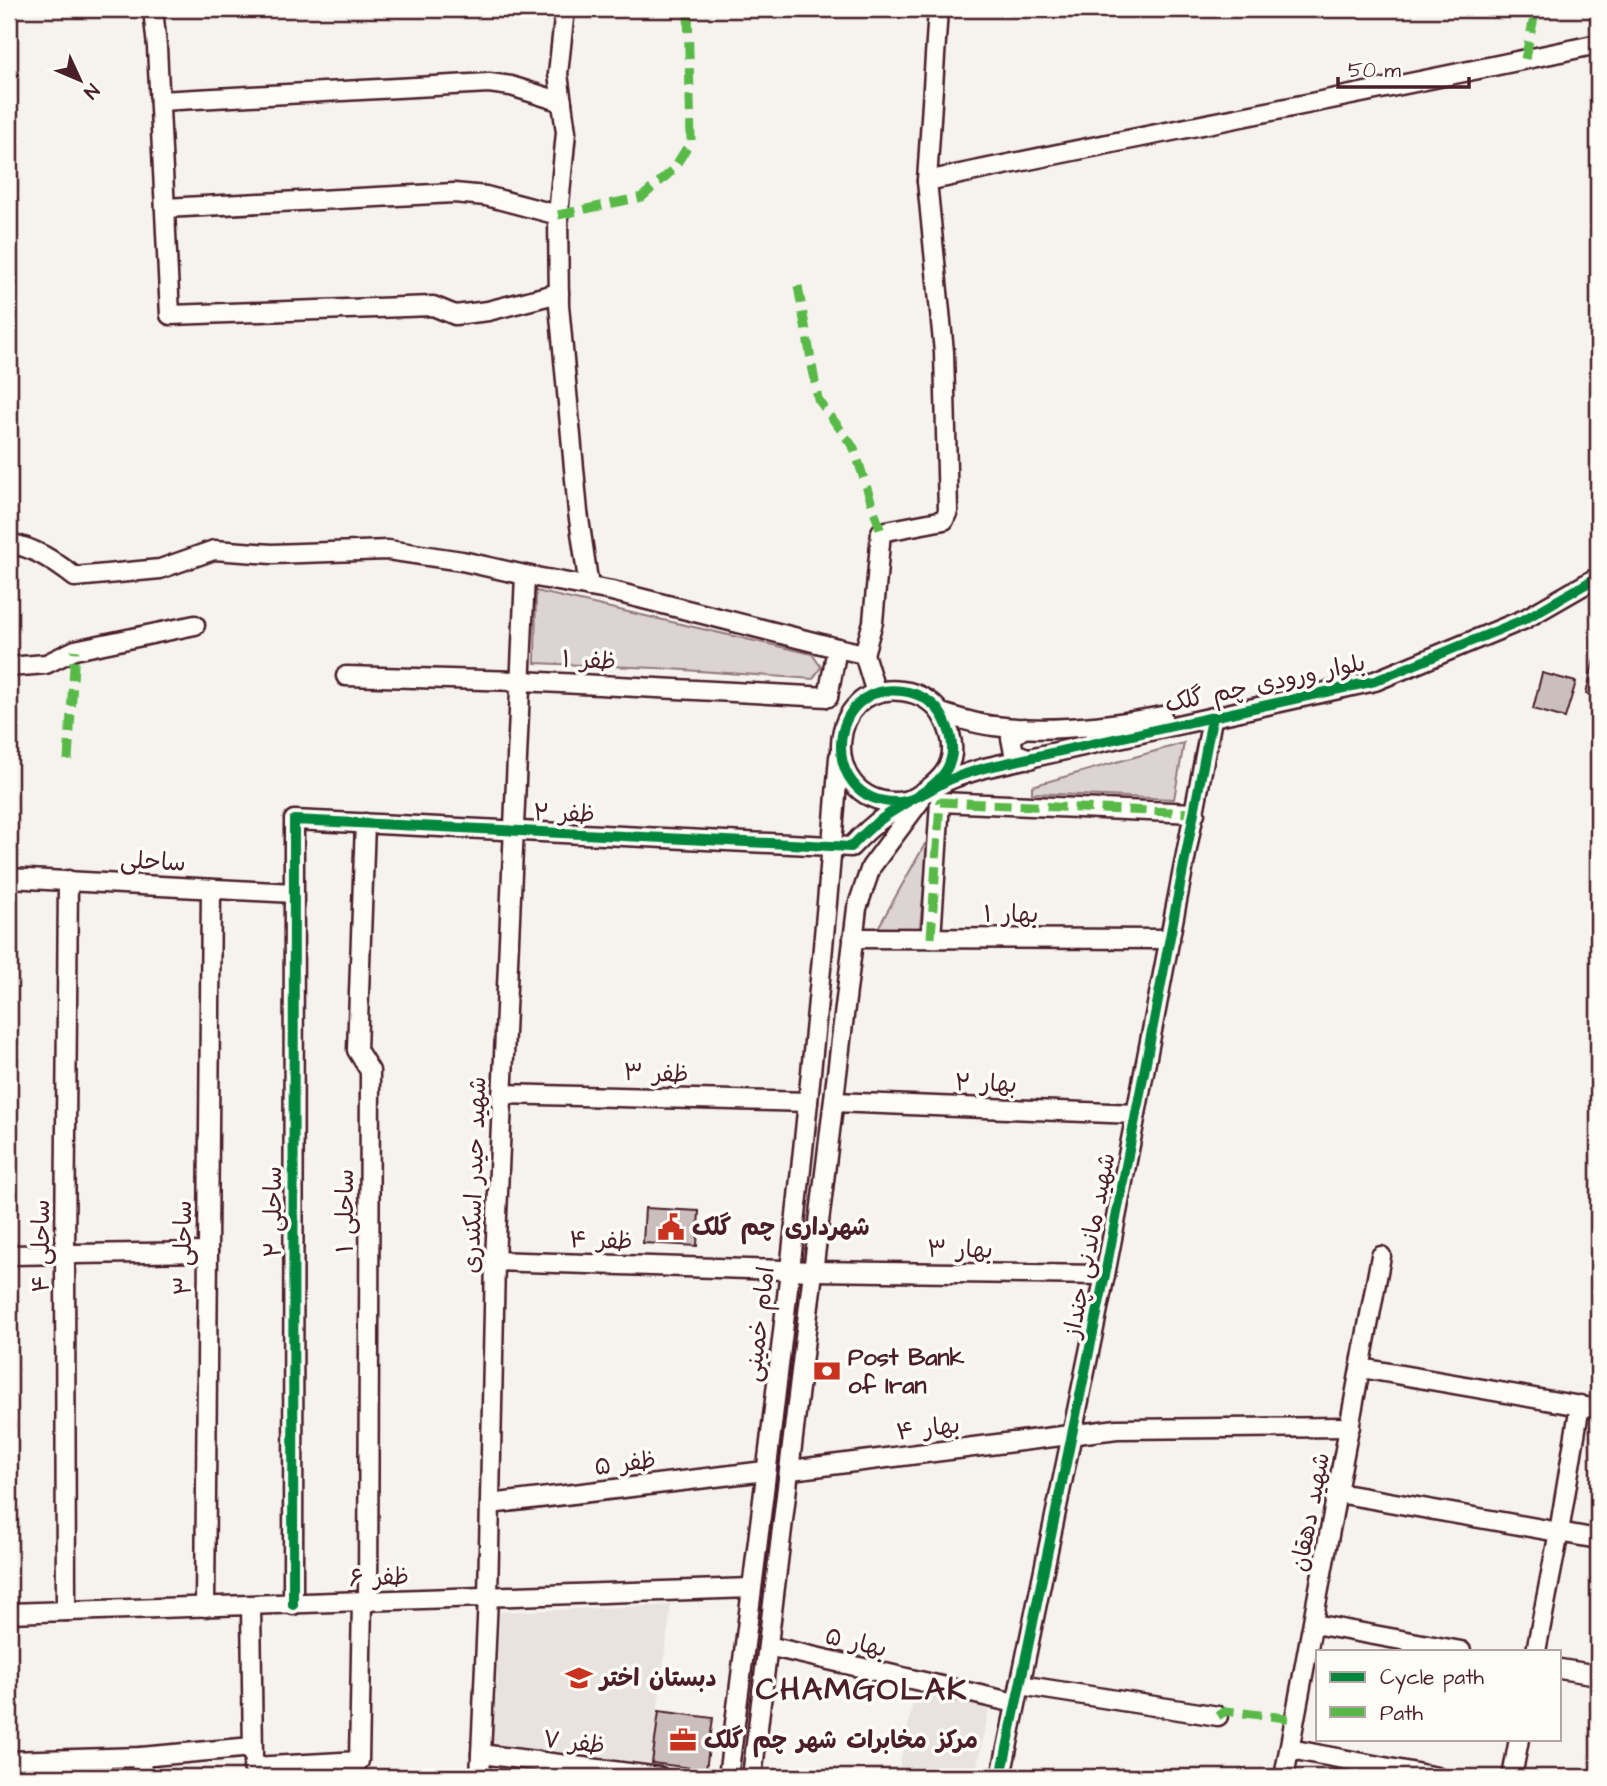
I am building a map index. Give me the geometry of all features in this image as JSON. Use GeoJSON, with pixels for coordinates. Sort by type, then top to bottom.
{"type":"FeatureCollection","features":[{"type":"Feature","properties":{"kind":"street"},"geometry":{"type":"LineString","coordinates":[[153,9],[170,315],[433,306],[454,315],[488,311],[559,293]]}},
{"type":"Feature","properties":{"kind":"street"},"geometry":{"type":"LineString","coordinates":[[565,9],[558,74],[566,132],[558,215],[559,293],[578,512],[589,587]]}},
{"type":"Feature","properties":{"kind":"street"},"geometry":{"type":"LineString","coordinates":[[876,693],[864,654],[873,622],[881,532],[944,520],[948,511],[944,352],[927,181],[938,9]]}},
{"type":"Feature","properties":{"kind":"street"},"geometry":{"type":"LineString","coordinates":[[927,181],[1110,142],[1395,88],[1598,44]]}},
{"type":"Feature","properties":{"kind":"street"},"geometry":{"type":"LineString","coordinates":[[160,101],[489,83],[511,86],[562,102]]}},
{"type":"Feature","properties":{"kind":"street"},"geometry":{"type":"LineString","coordinates":[[165,208],[454,193],[486,196],[558,215]]}},
{"type":"Feature","properties":{"kind":"street"},"geometry":{"type":"LineString","coordinates":[[9,543],[25,546],[50,557],[75,577],[160,569],[215,550],[272,554],[388,550],[462,561],[686,608],[864,654]]}},
{"type":"Feature","properties":{"kind":"street","name":"بلوار ورودی چم گلک"},"geometry":{"type":"LineString","coordinates":[[941,712],[990,726],[1024,728],[1098,725],[1213,707],[1373,672],[1522,608],[1598,565]]}},
{"type":"Feature","properties":{"kind":"street","name":"شهید حیدر اسکندری"},"geometry":{"type":"LineString","coordinates":[[480,1777],[488,1597],[495,1261],[525,575]]}},
{"type":"Feature","properties":{"kind":"street","name":"بلوار ورودی چم گلک"},"geometry":{"type":"LineString","coordinates":[[927,792],[947,781],[984,768],[1375,681],[1525,619],[1598,577]]}},
{"type":"Feature","properties":{"kind":"street"},"geometry":{"type":"LineString","coordinates":[[9,667],[46,664],[75,650],[195,625]]}},
{"type":"Feature","properties":{"kind":"street"},"geometry":{"type":"LineString","coordinates":[[837,648],[828,698],[849,715]]}},
{"type":"Feature","properties":{"kind":"street","name":"ظفر ۱"},"geometry":{"type":"LineString","coordinates":[[346,676],[522,681],[828,698]]}},
{"type":"Feature","properties":{"kind":"street"},"geometry":{"type":"LineString","coordinates":[[894,690],[912,692],[928,700],[941,712],[949,729],[952,746],[949,764],[940,780],[927,792],[912,799],[895,802],[871,796],[851,781],[843,766],[841,732],[849,715],[861,702],[876,693],[894,690]]}},
{"type":"Feature","properties":{"kind":"street","name":"شهید ماندنی چنداز"},"geometry":{"type":"LineString","coordinates":[[1001,1777],[1105,1275],[1212,719]]}},
{"type":"Feature","properties":{"kind":"street"},"geometry":{"type":"LineString","coordinates":[[1024,728],[1012,738],[1011,748],[1014,753],[1030,759]]}},
{"type":"Feature","properties":{"kind":"street","name":"امام خمینی"},"geometry":{"type":"LineString","coordinates":[[728,1777],[790,1269],[840,750]]}},
{"type":"Feature","properties":{"kind":"street","name":"ظفر ۲"},"geometry":{"type":"LineString","coordinates":[[294,820],[851,847],[887,815],[927,792]]}},
{"type":"Feature","properties":{"kind":"street","name":"امام خمینی"},"geometry":{"type":"LineString","coordinates":[[752,1777],[852,938],[863,887],[871,867],[884,846],[927,792]]}},
{"type":"Feature","properties":{"kind":"street"},"geometry":{"type":"LineString","coordinates":[[930,938],[940,803],[1195,813]]}},
{"type":"Feature","properties":{"kind":"street","name":"ساحلی ۲"},"geometry":{"type":"LineString","coordinates":[[293,1605],[294,820]]}},
{"type":"Feature","properties":{"kind":"street","name":"ساحلی ۱"},"geometry":{"type":"LineString","coordinates":[[253,1772],[359,1761],[365,1602],[370,1071],[357,1050],[365,823]]}},
{"type":"Feature","properties":{"kind":"street","name":"ساحلی"},"geometry":{"type":"LineString","coordinates":[[9,878],[294,894]]}},
{"type":"Feature","properties":{"kind":"street","name":"ساحلی ۴"},"geometry":{"type":"LineString","coordinates":[[66,1611],[68,880]]}},
{"type":"Feature","properties":{"kind":"street","name":"ساحلی ۳"},"geometry":{"type":"LineString","coordinates":[[205,1607],[211,889]]}},
{"type":"Feature","properties":{"kind":"street","name":"بهار ۱"},"geometry":{"type":"LineString","coordinates":[[852,938],[1170,939]]}},
{"type":"Feature","properties":{"kind":"street","name":"ظفر ۳"},"geometry":{"type":"LineString","coordinates":[[502,1094],[808,1102]]}},
{"type":"Feature","properties":{"kind":"street","name":"بهار ۲"},"geometry":{"type":"LineString","coordinates":[[834,1102],[1136,1114]]}},
{"type":"Feature","properties":{"kind":"street"},"geometry":{"type":"LineString","coordinates":[[9,1255],[208,1252]]}},
{"type":"Feature","properties":{"kind":"street","name":"شهید دهقان"},"geometry":{"type":"LineString","coordinates":[[1284,1777],[1381,1256]]}},
{"type":"Feature","properties":{"kind":"street","name":"ظفر ۴"},"geometry":{"type":"LineString","coordinates":[[495,1261],[814,1271]]}},
{"type":"Feature","properties":{"kind":"street","name":"بهار ۳"},"geometry":{"type":"LineString","coordinates":[[814,1271],[1105,1275]]}},
{"type":"Feature","properties":{"kind":"street"},"geometry":{"type":"LineString","coordinates":[[1362,1368],[1598,1409]]}},
{"type":"Feature","properties":{"kind":"street"},"geometry":{"type":"LineString","coordinates":[[1536,1650],[1580,1405]]}},
{"type":"Feature","properties":{"kind":"street","name":"بهار ۴"},"geometry":{"type":"LineString","coordinates":[[790,1470],[1117,1429],[1350,1427]]}},
{"type":"Feature","properties":{"kind":"street","name":"ظفر ۵"},"geometry":{"type":"LineString","coordinates":[[490,1504],[765,1471]]}},
{"type":"Feature","properties":{"kind":"street"},"geometry":{"type":"LineString","coordinates":[[1338,1493],[1598,1539]]}},
{"type":"Feature","properties":{"kind":"street","name":"ظفر ۶"},"geometry":{"type":"LineString","coordinates":[[9,1613],[751,1588]]}},
{"type":"Feature","properties":{"kind":"street"},"geometry":{"type":"LineString","coordinates":[[251,1606],[253,1772]]}},
{"type":"Feature","properties":{"kind":"street"},"geometry":{"type":"LineString","coordinates":[[1314,1624],[1456,1650]]}},
{"type":"Feature","properties":{"kind":"street","name":"بهار ۵"},"geometry":{"type":"LineString","coordinates":[[768,1646],[1016,1703]]}},
{"type":"Feature","properties":{"kind":"street"},"geometry":{"type":"LineString","coordinates":[[1562,1669],[1598,1675]]}},
{"type":"Feature","properties":{"kind":"street"},"geometry":{"type":"LineString","coordinates":[[741,1681],[763,1683]]}},
{"type":"Feature","properties":{"kind":"street"},"geometry":{"type":"LineString","coordinates":[[1020,1685],[1218,1716]]}},
{"type":"Feature","properties":{"kind":"street"},"geometry":{"type":"LineString","coordinates":[[1512,1777],[1519,1740]]}},
{"type":"Feature","properties":{"kind":"street"},"geometry":{"type":"LineString","coordinates":[[9,1761],[60,1769],[141,1757],[252,1747]]}},
{"type":"Feature","properties":{"kind":"street"},"geometry":{"type":"LineString","coordinates":[[1290,1749],[1437,1777]]}},
{"type":"Feature","properties":{"kind":"street","name":"ظفر ۷"},"geometry":{"type":"LineString","coordinates":[[481,1754],[660,1777]]}},
{"type":"Feature","properties":{"kind":"street"},"geometry":{"type":"LineString","coordinates":[[141,1757],[142,1777]]}},
{"type":"Feature","properties":{"kind":"shaded area"},"geometry":{"type":"Polygon","coordinates":[[[536,591],[812,654],[821,667],[813,679],[535,663],[536,591]]]}},
{"type":"Feature","properties":{"kind":"shaded area"},"geometry":{"type":"Polygon","coordinates":[[[1184,743],[1174,799],[1032,793],[1032,786],[1184,743]]]}},
{"type":"Feature","properties":{"kind":"shaded area"},"geometry":{"type":"Polygon","coordinates":[[[925,844],[928,845],[920,927],[918,930],[879,930],[878,928],[925,844]]]}},
{"type":"Feature","properties":{"kind":"shaded area","name":"دبستان اختر"},"geometry":{"type":"Polygon","coordinates":[[[671,1605],[651,1763],[493,1744],[500,1612],[671,1605]]]}},
{"type":"Feature","properties":{"kind":"shaded area"},"geometry":{"type":"Polygon","coordinates":[[[915,1692],[990,1704],[975,1777],[897,1777],[915,1692]]]}},
{"type":"Feature","properties":{"kind":"building"},"geometry":{"type":"Polygon","coordinates":[[[1598,647],[1598,696],[1586,694],[1598,647]]]}},
{"type":"Feature","properties":{"kind":"building"},"geometry":{"type":"Polygon","coordinates":[[[1542,673],[1576,682],[1565,718],[1533,709],[1542,673]]]}},
{"type":"Feature","properties":{"kind":"building","name":"شهرداری چم گلک"},"geometry":{"type":"Polygon","coordinates":[[[645,1208],[699,1211],[697,1246],[643,1243],[645,1208]]]}},
{"type":"Feature","properties":{"kind":"building","name":"مرکز مخابرات شهر چم گلک"},"geometry":{"type":"Polygon","coordinates":[[[659,1711],[713,1718],[706,1770],[652,1763],[659,1711]]]}},
{"type":"Feature","properties":{"kind":"marked path"},"geometry":{"type":"LineString","coordinates":[[558,215],[642,197],[673,170],[691,141],[688,9]]}},
{"type":"Feature","properties":{"kind":"marked path"},"geometry":{"type":"LineString","coordinates":[[1525,59],[1536,9]]}},
{"type":"Feature","properties":{"kind":"marked path"},"geometry":{"type":"LineString","coordinates":[[798,286],[818,399],[854,448],[881,532]]}},
{"type":"Feature","properties":{"kind":"marked path"},"geometry":{"type":"LineString","coordinates":[[68,760],[75,650]]}},
{"type":"Feature","properties":{"kind":"marked path"},"geometry":{"type":"LineString","coordinates":[[931,938],[940,802],[1195,813]]}},
{"type":"Feature","properties":{"kind":"marked path"},"geometry":{"type":"LineString","coordinates":[[1218,1716],[1226,1711],[1295,1719]]}},
{"type":"Feature","properties":{"kind":"cycle path"},"geometry":{"type":"LineString","coordinates":[[293,1605],[294,820],[851,847],[877,822],[915,798],[928,789],[939,779],[948,767],[952,754],[951,738],[944,719],[932,704],[909,692],[877,693],[858,704],[846,721],[841,742],[843,764],[853,783],[870,797],[895,802],[909,800],[916,797],[953,778],[984,768],[1375,681],[1525,619],[1598,577]]}},
{"type":"Feature","properties":{"kind":"cycle path"},"geometry":{"type":"LineString","coordinates":[[1001,1777],[1105,1275],[1212,719]]}},
{"type":"Feature","properties":{"kind":"place","name":"شهرداری چم گلک"},"geometry":{"type":"Point","coordinates":[671,1227]}},
{"type":"Feature","properties":{"kind":"place","name":"Post Bank of Iran"},"geometry":{"type":"Point","coordinates":[827,1371]}},
{"type":"Feature","properties":{"kind":"place","name":"دبستان اختر"},"geometry":{"type":"Point","coordinates":[579,1678]}},
{"type":"Feature","properties":{"kind":"place","name":"مرکز مخابرات شهر چم گلک"},"geometry":{"type":"Point","coordinates":[683,1740]}},
{"type":"Feature","properties":{"kind":"district","name":"CHAMGOLAK"},"geometry":{"type":"Point","coordinates":[862,1688]}}]}
